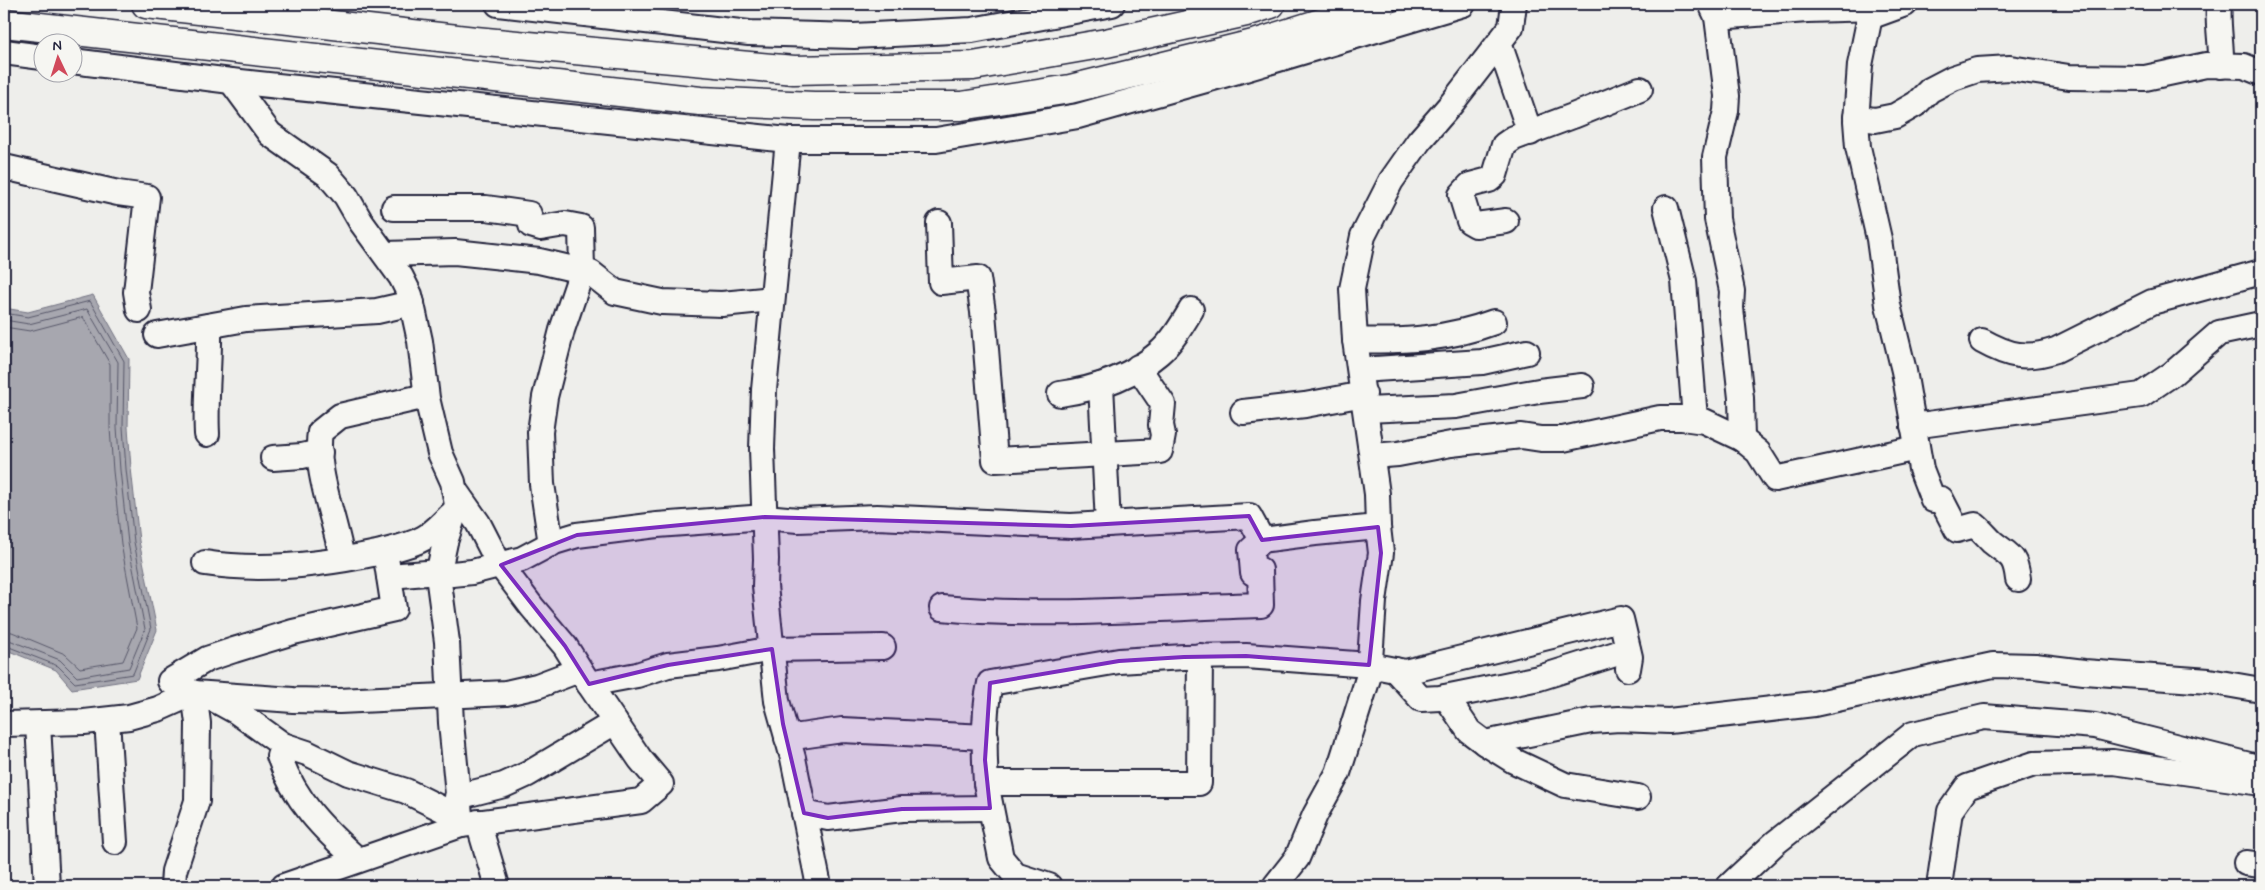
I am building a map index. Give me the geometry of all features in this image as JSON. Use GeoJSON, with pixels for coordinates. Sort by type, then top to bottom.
{"type":"FeatureCollection","features":[{"type":"Feature","properties":{"kind":"highway"},"geometry":{"type":"LineString","coordinates":[[146,4],[474,40],[794,70],[973,66],[1106,43],[1246,12],[1271,4]]}},
{"type":"Feature","properties":{"kind":"highway"},"geometry":{"type":"LineString","coordinates":[[4,23],[700,101],[814,106],[962,106],[1080,86],[1256,43],[1381,4]]}},
{"type":"Feature","properties":{"kind":"street"},"geometry":{"type":"LineString","coordinates":[[498,4],[749,33],[854,36],[972,30],[1112,4]]}},
{"type":"Feature","properties":{"kind":"street"},"geometry":{"type":"LineString","coordinates":[[82,62],[231,81],[788,140],[936,140],[1078,116],[1246,69],[1463,4]]}},
{"type":"Feature","properties":{"kind":"street"},"geometry":{"type":"LineString","coordinates":[[1275,886],[1297,858],[1315,815],[1338,773],[1369,675],[1373,609],[1381,553],[1377,494],[1355,340],[1352,289],[1364,236],[1391,181],[1419,141],[1511,27],[1514,4]]}},
{"type":"Feature","properties":{"kind":"street"},"geometry":{"type":"LineString","coordinates":[[1742,439],[1742,398],[1730,308],[1732,291],[1717,219],[1714,179],[1715,158],[1726,111],[1727,96],[1714,10],[1876,9],[1905,4]]}},
{"type":"Feature","properties":{"kind":"street"},"geometry":{"type":"LineString","coordinates":[[2219,4],[2218,15],[2222,48],[2221,66]]}},
{"type":"Feature","properties":{"kind":"street"},"geometry":{"type":"LineString","coordinates":[[1876,9],[1869,21],[1860,65],[1856,117],[1858,147],[1879,239],[1888,305],[1904,371],[1921,469],[1933,500],[1941,499],[1957,530],[1975,525],[1994,543],[2008,552],[2016,567],[2018,579]]}},
{"type":"Feature","properties":{"kind":"street"},"geometry":{"type":"LineString","coordinates":[[1499,43],[1530,133]]}},
{"type":"Feature","properties":{"kind":"street"},"geometry":{"type":"LineString","coordinates":[[4,52],[32,56]]}},
{"type":"Feature","properties":{"kind":"street"},"geometry":{"type":"LineString","coordinates":[[1856,117],[1875,120],[1895,116],[1916,104],[1930,90],[1953,78],[1977,70],[2010,68],[2070,77],[2118,79],[2145,78],[2206,65],[2244,66],[2261,73]]}},
{"type":"Feature","properties":{"kind":"street"},"geometry":{"type":"LineString","coordinates":[[231,81],[270,134],[328,174],[346,196],[361,222],[401,277],[412,303],[420,341],[426,396],[440,453],[455,500],[478,523],[501,566],[566,646],[584,677],[661,784],[641,801],[464,814],[448,812],[406,791],[348,774],[307,754],[283,745],[237,712],[170,680],[207,659],[234,650],[301,630],[394,609],[385,551]]}},
{"type":"Feature","properties":{"kind":"street"},"geometry":{"type":"LineString","coordinates":[[1506,221],[1476,225],[1468,220],[1461,195],[1470,186],[1489,180],[1495,175],[1504,145],[1514,138],[1640,88]]}},
{"type":"Feature","properties":{"kind":"street"},"geometry":{"type":"LineString","coordinates":[[788,140],[764,390],[762,449],[765,517],[765,586],[777,701],[787,738],[819,886]]}},
{"type":"Feature","properties":{"kind":"street"},"geometry":{"type":"LineString","coordinates":[[4,167],[118,193],[146,197],[136,292],[139,310]]}},
{"type":"Feature","properties":{"kind":"street"},"geometry":{"type":"LineString","coordinates":[[394,208],[486,208],[529,214],[531,225],[541,228],[565,224],[581,227],[582,271],[562,330],[545,396],[540,432],[542,484],[551,544]]}},
{"type":"Feature","properties":{"kind":"street"},"geometry":{"type":"LineString","coordinates":[[1666,208],[1684,281],[1695,420]]}},
{"type":"Feature","properties":{"kind":"street"},"geometry":{"type":"LineString","coordinates":[[939,223],[941,282],[978,278],[983,312],[995,460],[1160,451],[1163,435],[1161,425],[1163,404],[1138,367]]}},
{"type":"Feature","properties":{"kind":"street"},"geometry":{"type":"LineString","coordinates":[[385,254],[431,252],[480,254],[539,261],[591,273],[615,292],[662,302],[722,304],[772,299]]}},
{"type":"Feature","properties":{"kind":"street"},"geometry":{"type":"LineString","coordinates":[[1982,341],[2015,356],[2039,356],[2056,350],[2152,302],[2261,272]]}},
{"type":"Feature","properties":{"kind":"street"},"geometry":{"type":"LineString","coordinates":[[157,335],[246,320],[377,311],[412,303]]}},
{"type":"Feature","properties":{"kind":"street"},"geometry":{"type":"LineString","coordinates":[[1060,394],[1100,386],[1124,376],[1159,353],[1191,310]]}},
{"type":"Feature","properties":{"kind":"street"},"geometry":{"type":"LineString","coordinates":[[1355,340],[1394,342],[1426,338],[1474,329],[1494,322]]}},
{"type":"Feature","properties":{"kind":"street"},"geometry":{"type":"LineString","coordinates":[[1372,456],[1522,436],[1541,439],[1563,439],[1660,418],[1682,418],[1704,421],[1742,439],[1758,452],[1775,479],[1915,437],[2141,395],[2172,374],[2219,333],[2261,324]]}},
{"type":"Feature","properties":{"kind":"street"},"geometry":{"type":"LineString","coordinates":[[207,434],[206,386],[209,326]]}},
{"type":"Feature","properties":{"kind":"street"},"geometry":{"type":"LineString","coordinates":[[1360,370],[1482,362],[1527,352]]}},
{"type":"Feature","properties":{"kind":"street"},"geometry":{"type":"LineString","coordinates":[[1100,386],[1108,524]]}},
{"type":"Feature","properties":{"kind":"street"},"geometry":{"type":"LineString","coordinates":[[1243,412],[1306,405],[1365,402],[1456,406],[1539,391],[1582,386]]}},
{"type":"Feature","properties":{"kind":"street"},"geometry":{"type":"LineString","coordinates":[[342,559],[324,481],[320,452],[320,432],[340,416],[426,396]]}},
{"type":"Feature","properties":{"kind":"street"},"geometry":{"type":"LineString","coordinates":[[273,458],[302,456],[320,452]]}},
{"type":"Feature","properties":{"kind":"street"},"geometry":{"type":"LineString","coordinates":[[206,564],[228,567],[262,567],[342,559],[405,546],[425,538],[455,500]]}},
{"type":"Feature","properties":{"kind":"street"},"geometry":{"type":"LineString","coordinates":[[455,500],[439,572],[442,618],[447,642],[449,695],[464,814],[497,886]]}},
{"type":"Feature","properties":{"kind":"street"},"geometry":{"type":"LineString","coordinates":[[389,576],[439,572],[462,573],[501,566],[522,559],[551,544],[577,536],[648,526],[765,517],[798,520],[877,517],[1025,525],[1108,524],[1248,516],[1262,540]]}},
{"type":"Feature","properties":{"kind":"street"},"geometry":{"type":"LineString","coordinates":[[942,608],[985,612],[1028,612],[1261,605],[1260,570],[1253,573],[1251,550],[1262,540],[1378,527]]}},
{"type":"Feature","properties":{"kind":"street"},"geometry":{"type":"LineString","coordinates":[[1048,886],[1015,875],[1001,858],[986,783],[986,737],[990,683],[1119,661],[1200,656],[1246,656],[1369,664],[1405,672],[1465,659],[1621,619],[1628,659],[1446,697],[1421,699],[1395,670]]}},
{"type":"Feature","properties":{"kind":"street"},"geometry":{"type":"LineString","coordinates":[[4,724],[107,720],[158,709],[194,693],[294,700],[330,700],[506,692],[584,677],[637,675],[668,665],[718,659],[772,649],[883,647]]}},
{"type":"Feature","properties":{"kind":"street"},"geometry":{"type":"LineString","coordinates":[[986,783],[1199,783],[1200,656]]}},
{"type":"Feature","properties":{"kind":"street"},"geometry":{"type":"LineString","coordinates":[[1485,744],[1591,721],[1619,719],[1669,721],[1814,704],[1993,665],[2035,666],[2084,672],[2210,681],[2261,690]]}},
{"type":"Feature","properties":{"kind":"street"},"geometry":{"type":"LineString","coordinates":[[173,886],[174,871],[196,801],[198,723],[194,693]]}},
{"type":"Feature","properties":{"kind":"street"},"geometry":{"type":"LineString","coordinates":[[1446,697],[1469,732],[1514,761],[1565,785],[1638,797]]}},
{"type":"Feature","properties":{"kind":"street"},"geometry":{"type":"LineString","coordinates":[[1729,886],[1775,843],[1913,734],[1984,717],[2095,726],[2261,768]]}},
{"type":"Feature","properties":{"kind":"street"},"geometry":{"type":"LineString","coordinates":[[107,720],[115,842]]}},
{"type":"Feature","properties":{"kind":"street"},"geometry":{"type":"LineString","coordinates":[[284,886],[358,860],[464,814],[504,785],[528,774],[615,722]]}},
{"type":"Feature","properties":{"kind":"street"},"geometry":{"type":"LineString","coordinates":[[38,724],[47,886]]}},
{"type":"Feature","properties":{"kind":"street"},"geometry":{"type":"LineString","coordinates":[[787,738],[842,730],[986,737]]}},
{"type":"Feature","properties":{"kind":"street"},"geometry":{"type":"LineString","coordinates":[[283,745],[279,756],[289,783],[303,800],[306,809],[324,830],[358,860]]}},
{"type":"Feature","properties":{"kind":"street"},"geometry":{"type":"LineString","coordinates":[[1939,886],[1950,811],[1967,786],[2034,764],[2113,762],[2261,783]]}},
{"type":"Feature","properties":{"kind":"street"},"geometry":{"type":"LineString","coordinates":[[804,814],[828,818],[902,810],[990,808]]}},
{"type":"Feature","properties":{"kind":"highlighted area"},"geometry":{"type":"Polygon","coordinates":[[[1249,516],[1262,540],[1378,527],[1381,553],[1369,665],[1246,656],[1184,657],[1119,661],[990,683],[985,760],[990,808],[902,809],[828,818],[804,813],[783,724],[772,649],[668,665],[589,684],[565,646],[501,565],[577,535],[765,517],[1071,526],[1249,516]]]}},
{"type":"Feature","properties":{"kind":"water"},"geometry":{"type":"Polygon","coordinates":[[[93,295],[129,359],[128,427],[131,468],[139,541],[157,630],[137,679],[72,689],[56,670],[4,649],[4,308],[28,312],[93,295]]]}}]}
